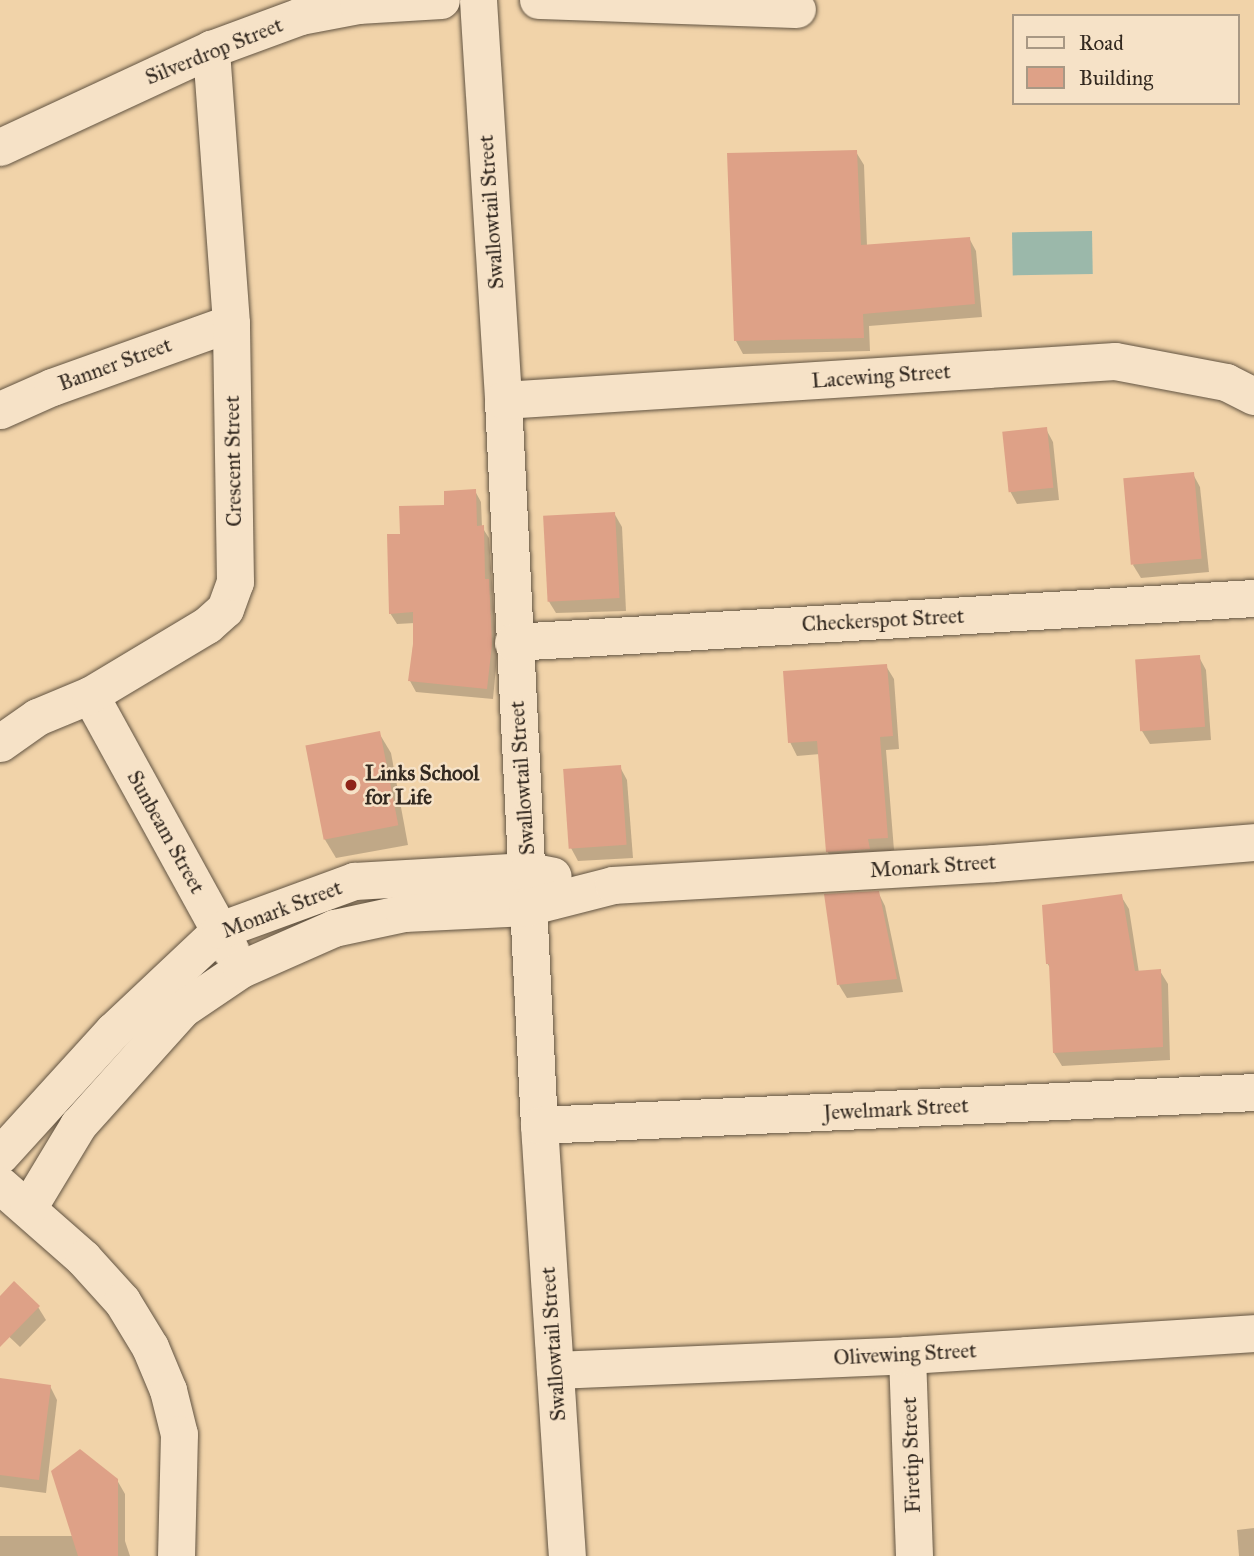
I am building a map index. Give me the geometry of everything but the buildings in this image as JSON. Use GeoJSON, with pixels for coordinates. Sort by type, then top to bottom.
{"type":"FeatureCollection","features":[{"type":"Feature","properties":{"kind":"street","name":"Silverdrop Street"},"geometry":{"type":"LineString","coordinates":[[0,147],[211,49],[300,16],[358,5],[441,0]]}},
{"type":"Feature","properties":{"kind":"street","name":"Swallowtail Street"},"geometry":{"type":"LineString","coordinates":[[478,0],[503,400],[539,1125],[567,1556]]}},
{"type":"Feature","properties":{"kind":"street"},"geometry":{"type":"LineString","coordinates":[[538,0],[797,9]]}},
{"type":"Feature","properties":{"kind":"street","name":"Crescent Street"},"geometry":{"type":"LineString","coordinates":[[0,743],[37,717],[90,695],[207,625],[225,609],[235,582],[231,323],[211,49]]}},
{"type":"Feature","properties":{"kind":"street","name":"Banner Street"},"geometry":{"type":"LineString","coordinates":[[0,410],[52,387],[231,323]]}},
{"type":"Feature","properties":{"kind":"street","name":"Lacewing Street"},"geometry":{"type":"LineString","coordinates":[[503,400],[1115,361],[1226,382],[1254,396]]}},
{"type":"Feature","properties":{"kind":"street","name":"Checkerspot Street"},"geometry":{"type":"LineString","coordinates":[[513,642],[1254,598]]}},
{"type":"Feature","properties":{"kind":"street","name":"Sunbeam Street"},"geometry":{"type":"LineString","coordinates":[[90,695],[240,969]]}},
{"type":"Feature","properties":{"kind":"street","name":"Monark Street"},"geometry":{"type":"LineString","coordinates":[[28,1208],[78,1125],[182,1009],[240,969],[334,928],[404,913],[527,907],[612,885],[994,863],[1254,842]]}},
{"type":"Feature","properties":{"kind":"street","name":"Monark Street"},"geometry":{"type":"LineString","coordinates":[[0,1155],[113,1031],[220,930],[355,881],[528,872],[612,885]]}},
{"type":"Feature","properties":{"kind":"street"},"geometry":{"type":"LineString","coordinates":[[355,881],[362,921]]}},
{"type":"Feature","properties":{"kind":"street","name":"Jewelmark Street"},"geometry":{"type":"LineString","coordinates":[[539,1125],[1254,1092]]}},
{"type":"Feature","properties":{"kind":"street"},"geometry":{"type":"LineString","coordinates":[[0,1185],[83,1258],[121,1301],[150,1347],[169,1390],[178,1434],[176,1556]]}},
{"type":"Feature","properties":{"kind":"street","name":"Olivewing Street"},"geometry":{"type":"LineString","coordinates":[[555,1370],[907,1355],[1254,1333]]}},
{"type":"Feature","properties":{"kind":"street","name":"Firetip Street"},"geometry":{"type":"LineString","coordinates":[[907,1355],[914,1556]]}},
{"type":"Feature","properties":{"kind":"shaded area"},"geometry":{"type":"Polygon","coordinates":[[[1092,231],[1093,274],[1013,275],[1012,232],[1092,231]]]}},
{"type":"Feature","properties":{"kind":"place","name":"Links School for Life"},"geometry":{"type":"Point","coordinates":[351,785]}}]}
